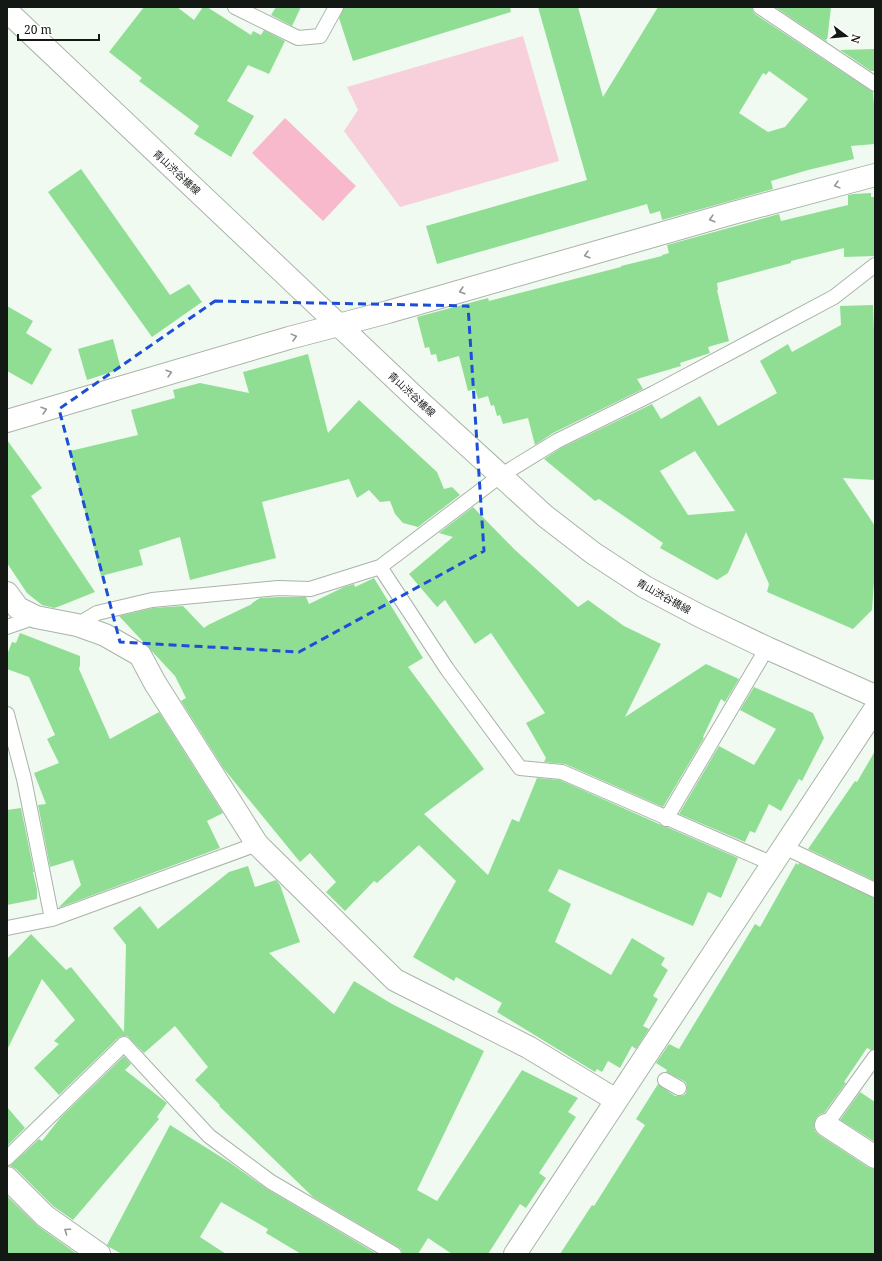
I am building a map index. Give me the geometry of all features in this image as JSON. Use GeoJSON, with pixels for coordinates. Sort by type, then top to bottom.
{"type":"FeatureCollection","features":[{"type":"Feature","properties":{"kind":"street","name":"青山渋谷橋線"},"geometry":{"type":"LineString","coordinates":[[7,11],[419,402],[545,516],[593,553],[645,587],[700,616],[767,648],[875,696]]}},
{"type":"Feature","properties":{"kind":"street"},"geometry":{"type":"LineString","coordinates":[[7,421],[289,338],[733,213],[875,175]]}},
{"type":"Feature","properties":{"kind":"street"},"geometry":{"type":"LineString","coordinates":[[7,593],[18,608],[36,617],[77,625],[105,635],[140,655],[155,683],[257,844],[395,980],[528,1047],[616,1100]]}},
{"type":"Feature","properties":{"kind":"street"},"geometry":{"type":"LineString","coordinates":[[515,1254],[616,1100],[652,1073],[779,856],[875,709]]}},
{"type":"Feature","properties":{"kind":"street"},"geometry":{"type":"LineString","coordinates":[[826,1125],[875,1157]]}},
{"type":"Feature","properties":{"kind":"street"},"geometry":{"type":"LineString","coordinates":[[7,1178],[45,1216],[99,1254]]}},
{"type":"Feature","properties":{"kind":"lane"},"geometry":{"type":"LineString","coordinates":[[235,7],[298,38],[320,36],[336,7]]}},
{"type":"Feature","properties":{"kind":"lane"},"geometry":{"type":"LineString","coordinates":[[760,7],[875,84]]}},
{"type":"Feature","properties":{"kind":"lane"},"geometry":{"type":"LineString","coordinates":[[77,625],[97,613],[152,600],[278,588],[310,589],[380,567],[500,476],[557,440],[654,393],[834,297],[875,265]]}},
{"type":"Feature","properties":{"kind":"lane"},"geometry":{"type":"LineString","coordinates":[[380,567],[447,669],[520,768],[562,772],[666,819],[779,856],[875,890]]}},
{"type":"Feature","properties":{"kind":"lane"},"geometry":{"type":"LineString","coordinates":[[7,627],[36,617]]}},
{"type":"Feature","properties":{"kind":"lane"},"geometry":{"type":"LineString","coordinates":[[666,819],[767,648]]}},
{"type":"Feature","properties":{"kind":"lane"},"geometry":{"type":"LineString","coordinates":[[7,714],[24,779],[52,919]]}},
{"type":"Feature","properties":{"kind":"lane"},"geometry":{"type":"LineString","coordinates":[[7,928],[52,919],[257,844]]}},
{"type":"Feature","properties":{"kind":"lane"},"geometry":{"type":"LineString","coordinates":[[7,1158],[124,1044],[209,1136],[271,1182],[394,1254]]}},
{"type":"Feature","properties":{"kind":"lane"},"geometry":{"type":"LineString","coordinates":[[826,1125],[875,1057]]}},
{"type":"Feature","properties":{"kind":"lane"},"geometry":{"type":"LineString","coordinates":[[652,1073],[679,1088]]}},
{"type":"Feature","properties":{"kind":"highlighted area"},"geometry":{"type":"Polygon","coordinates":[[[215,301],[468,306],[484,551],[299,652],[120,642],[59,409],[215,301]]]}},
{"type":"Feature","properties":{"kind":"shaded area"},"geometry":{"type":"Polygon","coordinates":[[[523,36],[559,161],[400,207],[344,131],[358,110],[347,87],[523,36]]]}},
{"type":"Feature","properties":{"kind":"shaded area"},"geometry":{"type":"Polygon","coordinates":[[[285,118],[356,186],[323,221],[252,153],[285,118]]]}},
{"type":"Feature","properties":{"kind":"building"},"geometry":{"type":"Polygon","coordinates":[[[144,7],[177,7],[194,20],[203,7],[207,7],[251,35],[253,31],[261,35],[264,30],[285,41],[269,74],[248,65],[227,101],[254,116],[231,157],[194,134],[199,126],[139,81],[142,78],[109,52],[144,7]]]}},
{"type":"Feature","properties":{"kind":"building"},"geometry":{"type":"Polygon","coordinates":[[[276,7],[301,7],[292,26],[271,15],[276,7]]]}},
{"type":"Feature","properties":{"kind":"building"},"geometry":{"type":"Polygon","coordinates":[[[344,7],[510,7],[511,12],[353,61],[339,18],[344,7]]]}},
{"type":"Feature","properties":{"kind":"building"},"geometry":{"type":"Polygon","coordinates":[[[538,7],[578,7],[603,97],[658,7],[752,7],[755,14],[873,92],[875,144],[851,146],[854,159],[771,181],[773,189],[662,220],[660,211],[650,214],[647,204],[437,264],[426,226],[587,180],[538,7]],[[769,71],[766,75],[763,73],[739,113],[768,132],[785,127],[808,99],[769,71]]]}},
{"type":"Feature","properties":{"kind":"building"},"geometry":{"type":"Polygon","coordinates":[[[775,7],[831,7],[827,42],[775,7]]]}},
{"type":"Feature","properties":{"kind":"building"},"geometry":{"type":"Polygon","coordinates":[[[875,49],[875,71],[871,71],[840,50],[875,49]]]}},
{"type":"Feature","properties":{"kind":"building"},"geometry":{"type":"Polygon","coordinates":[[[81,169],[170,295],[189,284],[202,302],[152,337],[48,192],[81,169]]]}},
{"type":"Feature","properties":{"kind":"building"},"geometry":{"type":"Polygon","coordinates":[[[871,193],[871,197],[875,197],[875,256],[844,257],[844,248],[791,261],[791,263],[717,283],[717,290],[729,341],[708,347],[710,353],[680,363],[681,366],[637,379],[643,389],[553,433],[535,445],[528,418],[503,424],[500,415],[497,416],[494,405],[491,406],[488,396],[478,399],[475,389],[468,391],[459,356],[438,362],[436,354],[431,355],[429,347],[425,348],[417,317],[488,298],[489,301],[662,256],[669,253],[667,245],[779,214],[781,221],[848,205],[848,195],[871,193]]]}},
{"type":"Feature","properties":{"kind":"building"},"geometry":{"type":"Polygon","coordinates":[[[873,305],[875,356],[875,480],[843,478],[875,526],[875,567],[872,610],[853,629],[767,592],[769,584],[746,532],[728,573],[717,580],[660,548],[663,543],[599,499],[595,501],[544,459],[561,448],[652,404],[661,419],[700,396],[718,426],[777,393],[760,361],[788,344],[792,352],[841,325],[840,306],[873,305]],[[695,451],[660,471],[688,515],[735,511],[695,451]]]}},
{"type":"Feature","properties":{"kind":"building"},"geometry":{"type":"Polygon","coordinates":[[[7,306],[33,321],[26,333],[52,349],[32,385],[7,371],[7,306]]]}},
{"type":"Feature","properties":{"kind":"building"},"geometry":{"type":"Polygon","coordinates":[[[113,339],[121,369],[87,380],[78,349],[113,339]]]}},
{"type":"Feature","properties":{"kind":"building"},"geometry":{"type":"Polygon","coordinates":[[[308,354],[328,433],[359,400],[437,472],[444,489],[452,487],[460,495],[418,527],[403,523],[395,514],[390,501],[380,502],[369,490],[357,498],[349,479],[262,502],[276,558],[190,580],[180,537],[139,550],[143,565],[101,576],[70,451],[138,435],[131,410],[175,398],[173,390],[200,383],[249,393],[243,372],[308,354]]]}},
{"type":"Feature","properties":{"kind":"building"},"geometry":{"type":"Polygon","coordinates":[[[7,440],[42,488],[31,496],[95,592],[54,608],[42,605],[27,593],[7,563],[7,440]]]}},
{"type":"Feature","properties":{"kind":"building"},"geometry":{"type":"Polygon","coordinates":[[[473,507],[514,549],[578,607],[588,600],[624,626],[661,644],[625,717],[706,664],[739,679],[725,702],[721,699],[703,737],[704,738],[663,807],[565,764],[544,762],[546,758],[526,723],[545,713],[491,633],[475,644],[445,600],[437,607],[409,574],[453,537],[439,533],[473,507]]]}},
{"type":"Feature","properties":{"kind":"building"},"geometry":{"type":"Polygon","coordinates":[[[374,578],[423,658],[408,667],[484,769],[424,814],[488,875],[512,819],[519,822],[537,778],[560,780],[738,858],[721,898],[708,892],[693,926],[559,869],[548,891],[571,904],[555,942],[611,975],[632,938],[665,958],[661,965],[668,970],[653,996],[658,999],[643,1026],[649,1029],[636,1049],[632,1046],[620,1068],[608,1061],[602,1072],[597,1069],[595,1072],[497,1012],[502,1003],[456,977],[454,981],[413,957],[456,881],[419,845],[377,883],[374,881],[345,911],[326,892],[336,882],[310,853],[300,862],[224,769],[181,701],[186,698],[175,676],[119,616],[153,608],[183,606],[204,628],[252,604],[260,598],[306,597],[309,604],[344,587],[354,584],[355,587],[374,578]]]}},
{"type":"Feature","properties":{"kind":"building"},"geometry":{"type":"Polygon","coordinates":[[[20,633],[80,656],[79,669],[110,739],[159,712],[223,813],[207,821],[220,848],[58,908],[81,885],[73,860],[50,867],[38,805],[46,804],[34,773],[59,763],[47,739],[55,735],[29,677],[7,669],[7,655],[12,642],[16,643],[20,633]]]}},
{"type":"Feature","properties":{"kind":"building"},"geometry":{"type":"Polygon","coordinates":[[[754,687],[813,713],[824,738],[802,781],[799,779],[781,811],[769,804],[755,833],[750,831],[745,842],[679,814],[719,746],[754,765],[776,729],[740,710],[754,687]]]}},
{"type":"Feature","properties":{"kind":"building"},"geometry":{"type":"Polygon","coordinates":[[[875,751],[875,881],[808,849],[855,781],[857,782],[875,751]]]}},
{"type":"Feature","properties":{"kind":"building"},"geometry":{"type":"Polygon","coordinates":[[[21,808],[37,889],[37,899],[7,905],[7,810],[21,808]]]}},
{"type":"Feature","properties":{"kind":"building"},"geometry":{"type":"Polygon","coordinates":[[[796,863],[798,865],[799,863],[875,898],[875,1049],[871,1050],[867,1048],[844,1082],[846,1083],[824,1113],[820,1114],[816,1118],[814,1125],[815,1131],[819,1135],[868,1167],[875,1169],[875,1254],[560,1254],[592,1205],[594,1206],[645,1125],[636,1119],[658,1084],[675,1096],[684,1095],[686,1093],[687,1088],[684,1081],[666,1072],[667,1070],[656,1063],[669,1044],[679,1049],[755,924],[760,927],[796,863]]]}},
{"type":"Feature","properties":{"kind":"building"},"geometry":{"type":"Polygon","coordinates":[[[248,866],[255,887],[276,880],[280,885],[300,942],[269,953],[334,1014],[354,981],[392,1004],[484,1051],[417,1190],[437,1201],[522,1070],[578,1098],[568,1112],[576,1117],[539,1173],[546,1178],[526,1208],[520,1204],[488,1254],[452,1254],[428,1238],[418,1254],[402,1254],[401,1249],[398,1247],[313,1197],[219,1106],[220,1105],[195,1080],[208,1067],[175,1026],[144,1053],[127,1036],[118,1038],[59,1095],[34,1068],[59,1044],[54,1041],[75,1020],[42,979],[7,1050],[7,959],[31,934],[66,970],[71,967],[124,1032],[126,945],[113,928],[140,906],[158,929],[229,872],[248,866]]]}},
{"type":"Feature","properties":{"kind":"building"},"geometry":{"type":"Polygon","coordinates":[[[124,1056],[131,1064],[125,1070],[167,1103],[157,1117],[159,1119],[73,1220],[53,1206],[16,1169],[10,1166],[39,1139],[42,1141],[61,1117],[124,1056]]]}},
{"type":"Feature","properties":{"kind":"building"},"geometry":{"type":"Polygon","coordinates":[[[860,1092],[875,1102],[875,1142],[840,1120],[860,1092]]]}},
{"type":"Feature","properties":{"kind":"building"},"geometry":{"type":"Polygon","coordinates":[[[7,1107],[25,1128],[7,1146],[7,1107]]]}},
{"type":"Feature","properties":{"kind":"building"},"geometry":{"type":"Polygon","coordinates":[[[170,1125],[229,1162],[267,1189],[377,1254],[301,1254],[266,1233],[268,1229],[221,1202],[200,1237],[226,1254],[122,1254],[109,1247],[107,1245],[170,1125]]]}},
{"type":"Feature","properties":{"kind":"building"},"geometry":{"type":"Polygon","coordinates":[[[7,1196],[38,1226],[77,1254],[7,1254],[7,1196]]]}}]}
